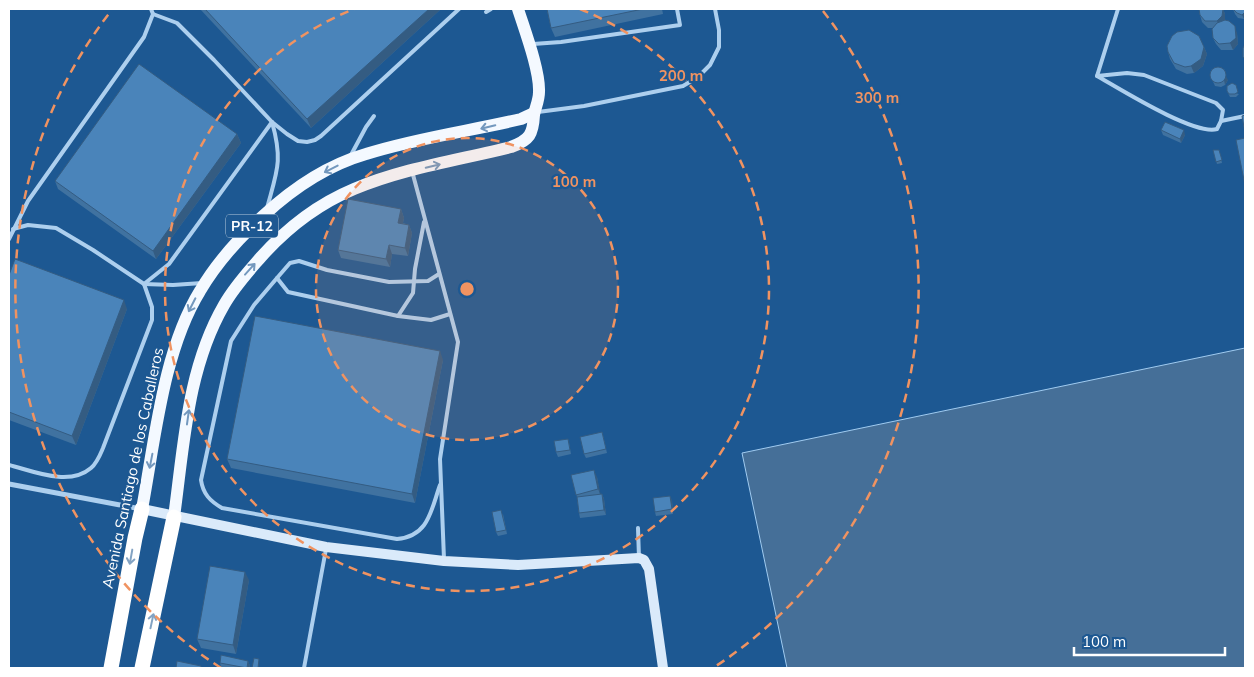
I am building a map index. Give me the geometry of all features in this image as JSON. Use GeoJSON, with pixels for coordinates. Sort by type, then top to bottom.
{"type":"FeatureCollection","features":[{"type":"Feature","properties":{"kind":"highway","name":"Avenida Santiago de los Caballeros"},"geometry":{"type":"LineString","coordinates":[[111,668],[142,509]]}},
{"type":"Feature","properties":{"kind":"highway","name":"PR-12"},"geometry":{"type":"LineString","coordinates":[[142,668],[174,517]]}},
{"type":"Feature","properties":{"kind":"main road","name":"PR-12"},"geometry":{"type":"LineString","coordinates":[[174,517],[189,409],[202,354],[216,320],[234,289],[284,233],[316,209],[354,189],[412,171],[503,149],[522,142],[529,136],[538,103],[539,87],[518,9]]}},
{"type":"Feature","properties":{"kind":"main road","name":"Avenida Santiago de los Caballeros"},"geometry":{"type":"LineString","coordinates":[[142,509],[173,354],[189,312],[205,283],[227,253],[265,214],[301,185],[348,160],[386,148],[521,119],[534,113]]}},
{"type":"Feature","properties":{"kind":"street"},"geometry":{"type":"LineString","coordinates":[[9,484],[326,547],[444,562],[518,565],[639,558],[644,560],[647,565],[663,668]]}},
{"type":"Feature","properties":{"kind":"lane"},"geometry":{"type":"LineString","coordinates":[[9,239],[28,201],[144,37],[153,14],[151,9]]}},
{"type":"Feature","properties":{"kind":"lane"},"geometry":{"type":"LineString","coordinates":[[153,14],[177,23],[272,122],[298,141],[307,142],[315,140],[376,87],[459,9]]}},
{"type":"Feature","properties":{"kind":"lane"},"geometry":{"type":"LineString","coordinates":[[486,12],[491,9]]}},
{"type":"Feature","properties":{"kind":"lane"},"geometry":{"type":"LineString","coordinates":[[528,44],[561,42],[680,25],[677,9]]}},
{"type":"Feature","properties":{"kind":"lane"},"geometry":{"type":"LineString","coordinates":[[534,113],[584,106],[683,86],[698,77],[710,65],[719,47],[719,30],[715,9]]}},
{"type":"Feature","properties":{"kind":"lane"},"geometry":{"type":"LineString","coordinates":[[1097,76],[1118,9]]}},
{"type":"Feature","properties":{"kind":"lane"},"geometry":{"type":"LineString","coordinates":[[1127,73],[1144,75],[1169,84],[1216,104],[1222,110],[1221,121],[1217,129],[1212,131],[1196,128],[1144,103],[1097,76],[1127,73]]}},
{"type":"Feature","properties":{"kind":"lane"},"geometry":{"type":"LineString","coordinates":[[348,160],[361,134],[374,116]]}},
{"type":"Feature","properties":{"kind":"lane"},"geometry":{"type":"LineString","coordinates":[[1221,121],[1245,116]]}},
{"type":"Feature","properties":{"kind":"lane"},"geometry":{"type":"LineString","coordinates":[[265,214],[278,167],[278,150],[272,122]]}},
{"type":"Feature","properties":{"kind":"lane"},"geometry":{"type":"LineString","coordinates":[[144,284],[169,264],[272,122]]}},
{"type":"Feature","properties":{"kind":"lane"},"geometry":{"type":"LineString","coordinates":[[412,171],[458,342],[440,459],[444,562]]}},
{"type":"Feature","properties":{"kind":"lane"},"geometry":{"type":"LineString","coordinates":[[398,316],[413,293],[425,220]]}},
{"type":"Feature","properties":{"kind":"lane"},"geometry":{"type":"LineString","coordinates":[[13,230],[28,225],[56,228],[94,250],[144,284],[205,283]]}},
{"type":"Feature","properties":{"kind":"lane"},"geometry":{"type":"LineString","coordinates":[[439,274],[428,281],[389,282],[327,270],[299,261],[290,263],[254,305],[231,340],[202,472],[202,487],[209,499],[222,508],[397,539],[411,536],[423,528],[440,485]]}},
{"type":"Feature","properties":{"kind":"lane"},"geometry":{"type":"LineString","coordinates":[[277,278],[288,292],[398,316],[431,320],[450,314]]}},
{"type":"Feature","properties":{"kind":"lane"},"geometry":{"type":"LineString","coordinates":[[9,465],[65,477],[84,473],[94,464],[103,448],[152,320],[152,307],[144,284]]}},
{"type":"Feature","properties":{"kind":"lane"},"geometry":{"type":"LineString","coordinates":[[638,528],[639,558]]}},
{"type":"Feature","properties":{"kind":"lane"},"geometry":{"type":"LineString","coordinates":[[304,668],[326,547]]}},
{"type":"Feature","properties":{"kind":"water"},"geometry":{"type":"Polygon","coordinates":[[[1245,348],[1245,668],[787,668],[742,453],[1245,348]]]}},
{"type":"Feature","properties":{"kind":"building"},"geometry":{"type":"Polygon","coordinates":[[[205,9],[429,9],[307,119],[205,9]]]}},
{"type":"Feature","properties":{"kind":"building"},"geometry":{"type":"Polygon","coordinates":[[[547,9],[643,9],[551,28],[547,9]]]}},
{"type":"Feature","properties":{"kind":"building"},"geometry":{"type":"Polygon","coordinates":[[[1199,9],[1223,9],[1222,16],[1217,21],[1205,21],[1200,15],[1199,9]]]}},
{"type":"Feature","properties":{"kind":"building"},"geometry":{"type":"Polygon","coordinates":[[[1233,9],[1245,9],[1245,12],[1242,15],[1233,9]]]}},
{"type":"Feature","properties":{"kind":"building"},"geometry":{"type":"Polygon","coordinates":[[[1225,20],[1235,26],[1236,38],[1230,43],[1219,44],[1213,38],[1212,29],[1217,23],[1225,20]]]}},
{"type":"Feature","properties":{"kind":"building"},"geometry":{"type":"Polygon","coordinates":[[[1189,30],[1199,36],[1204,47],[1201,59],[1191,66],[1185,67],[1174,63],[1167,46],[1172,36],[1177,32],[1189,30]]]}},
{"type":"Feature","properties":{"kind":"building"},"geometry":{"type":"Polygon","coordinates":[[[1245,44],[1245,59],[1243,57],[1243,48],[1245,44]]]}},
{"type":"Feature","properties":{"kind":"building"},"geometry":{"type":"Polygon","coordinates":[[[139,64],[237,134],[153,251],[55,181],[139,64]]]}},
{"type":"Feature","properties":{"kind":"building"},"geometry":{"type":"Polygon","coordinates":[[[1218,67],[1224,69],[1226,75],[1224,81],[1218,83],[1212,81],[1210,75],[1212,69],[1218,67]]]}},
{"type":"Feature","properties":{"kind":"building"},"geometry":{"type":"Polygon","coordinates":[[[1232,83],[1236,85],[1238,92],[1229,94],[1227,86],[1232,83]]]}},
{"type":"Feature","properties":{"kind":"building"},"geometry":{"type":"Polygon","coordinates":[[[1245,115],[1245,133],[1242,116],[1245,115]]]}},
{"type":"Feature","properties":{"kind":"building"},"geometry":{"type":"Polygon","coordinates":[[[1165,122],[1184,130],[1180,139],[1161,130],[1165,122]]]}},
{"type":"Feature","properties":{"kind":"building"},"geometry":{"type":"Polygon","coordinates":[[[1245,138],[1245,185],[1236,140],[1245,138]]]}},
{"type":"Feature","properties":{"kind":"building"},"geometry":{"type":"Polygon","coordinates":[[[1213,150],[1219,150],[1222,160],[1216,162],[1213,150]]]}},
{"type":"Feature","properties":{"kind":"building"},"geometry":{"type":"Polygon","coordinates":[[[348,199],[401,209],[398,223],[409,225],[405,248],[389,245],[386,259],[338,250],[348,199]]]}},
{"type":"Feature","properties":{"kind":"building"},"geometry":{"type":"Polygon","coordinates":[[[15,259],[124,300],[72,436],[9,412],[9,275],[15,259]]]}},
{"type":"Feature","properties":{"kind":"building"},"geometry":{"type":"Polygon","coordinates":[[[255,316],[440,351],[412,494],[227,459],[255,316]]]}},
{"type":"Feature","properties":{"kind":"building"},"geometry":{"type":"Polygon","coordinates":[[[602,432],[606,449],[584,454],[580,437],[602,432]]]}},
{"type":"Feature","properties":{"kind":"building"},"geometry":{"type":"Polygon","coordinates":[[[568,439],[570,450],[556,452],[554,441],[568,439]]]}},
{"type":"Feature","properties":{"kind":"building"},"geometry":{"type":"Polygon","coordinates":[[[594,470],[598,489],[576,495],[571,475],[594,470]]]}},
{"type":"Feature","properties":{"kind":"building"},"geometry":{"type":"Polygon","coordinates":[[[602,494],[604,510],[579,513],[577,497],[602,494]]]}},
{"type":"Feature","properties":{"kind":"building"},"geometry":{"type":"Polygon","coordinates":[[[670,496],[672,509],[655,512],[653,498],[670,496]]]}},
{"type":"Feature","properties":{"kind":"building"},"geometry":{"type":"Polygon","coordinates":[[[501,510],[506,530],[496,532],[492,512],[501,510]]]}},
{"type":"Feature","properties":{"kind":"building"},"geometry":{"type":"Polygon","coordinates":[[[210,566],[245,572],[233,645],[197,639],[210,566]]]}},
{"type":"Feature","properties":{"kind":"building"},"geometry":{"type":"Polygon","coordinates":[[[221,655],[248,661],[247,668],[220,663],[221,655]]]}},
{"type":"Feature","properties":{"kind":"building"},"geometry":{"type":"Polygon","coordinates":[[[254,658],[259,659],[258,668],[252,668],[254,658]]]}},
{"type":"Feature","properties":{"kind":"building"},"geometry":{"type":"Polygon","coordinates":[[[177,661],[201,666],[201,668],[176,668],[177,661]]]}}]}
